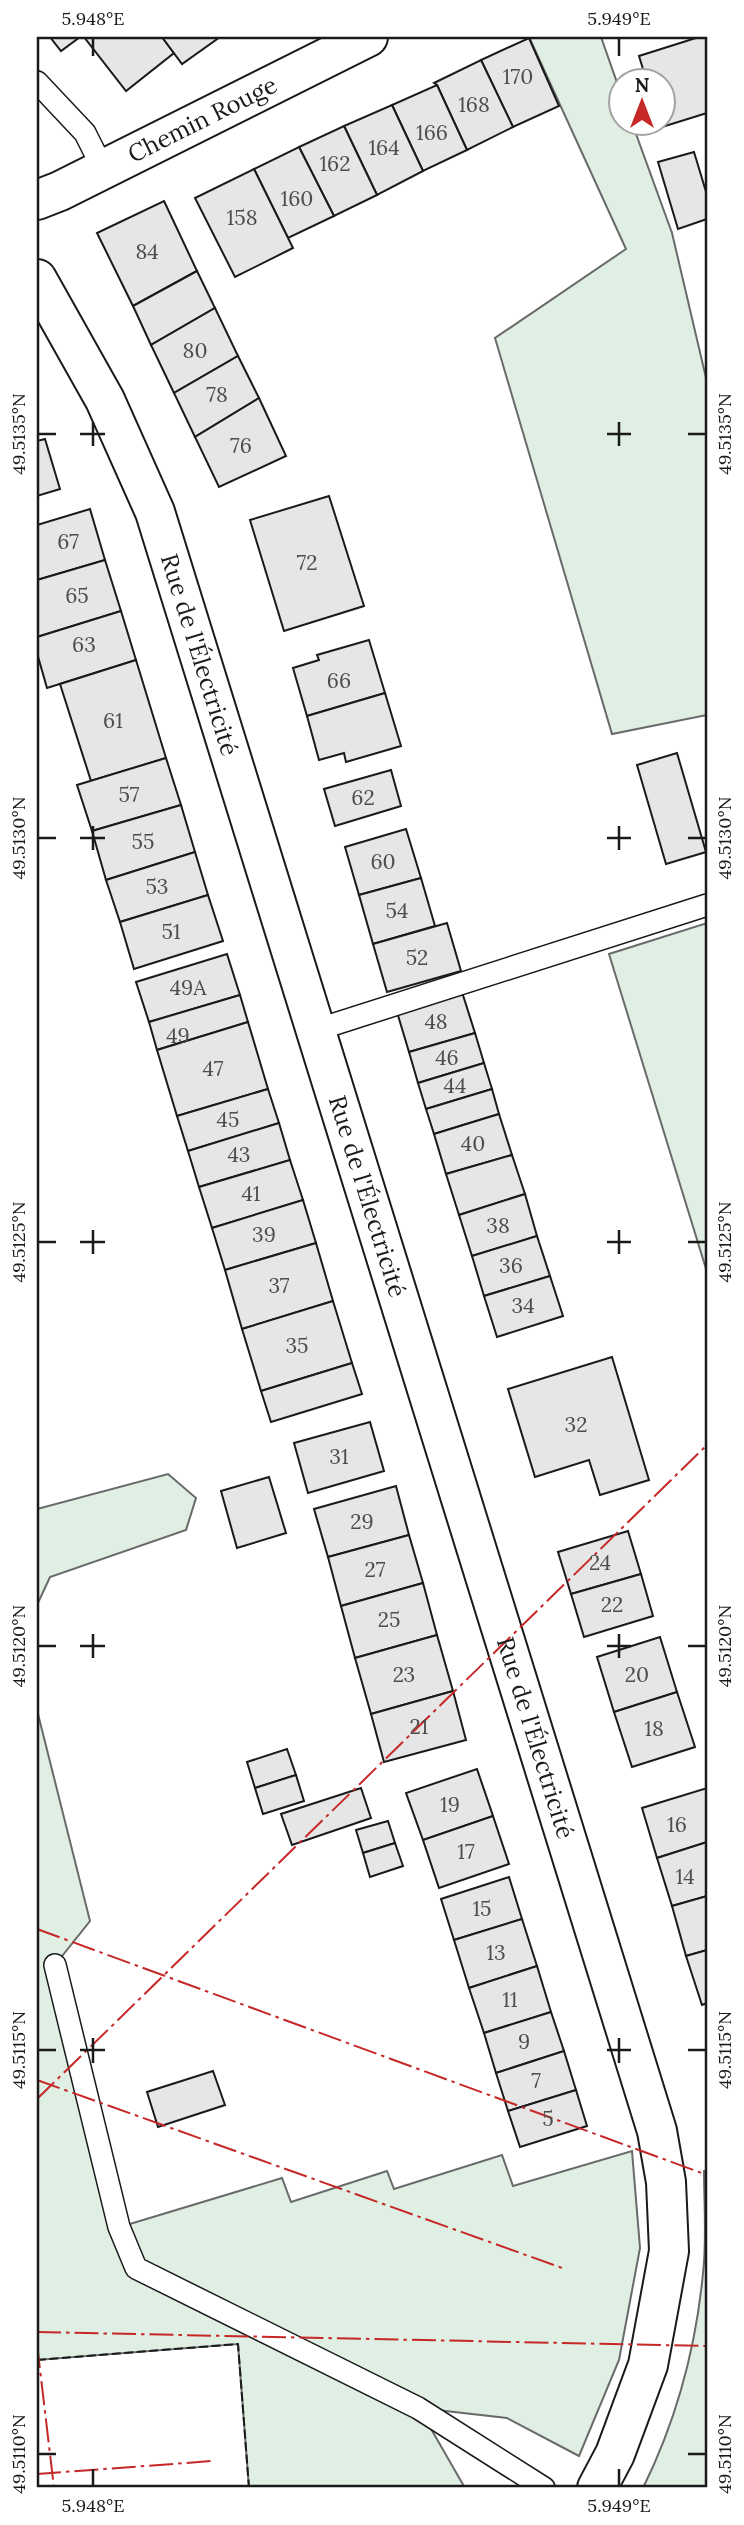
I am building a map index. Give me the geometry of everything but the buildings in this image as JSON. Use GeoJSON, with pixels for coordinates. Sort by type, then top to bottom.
{"type":"FeatureCollection","features":[{"type":"Feature","properties":{"kind":"main road","name":"Chemin Rouge"},"geometry":{"type":"LineString","coordinates":[[37,200],[368,37]]}},
{"type":"Feature","properties":{"kind":"main road","name":"Rue de l'Électricité"},"geometry":{"type":"LineString","coordinates":[[37,279],[105,400],[155,512],[657,2131],[666,2182],[670,2251],[648,2365],[615,2455],[597,2488]]}},
{"type":"Feature","properties":{"kind":"lane"},"geometry":{"type":"LineString","coordinates":[[37,82],[85,133],[103,169]]}},
{"type":"Feature","properties":{"kind":"lane"},"geometry":{"type":"LineString","coordinates":[[316,1030],[707,905]]}},
{"type":"Feature","properties":{"kind":"lane"},"geometry":{"type":"LineString","coordinates":[[55,1965],[119,2227],[136,2268],[418,2408],[544,2488]]}},
{"type":"Feature","properties":{"kind":"green space"},"geometry":{"type":"Polygon","coordinates":[[[529,37],[601,37],[611,66],[608,66],[608,136],[637,136],[672,233],[707,382],[707,715],[612,734],[495,338],[626,249],[529,37]]]}},
{"type":"Feature","properties":{"kind":"green space"},"geometry":{"type":"Polygon","coordinates":[[[707,923],[707,1272],[609,954],[707,923]]]}},
{"type":"Feature","properties":{"kind":"green space"},"geometry":{"type":"Polygon","coordinates":[[[168,1474],[196,1498],[186,1530],[50,1577],[37,1605],[37,1509],[168,1474]]]}},
{"type":"Feature","properties":{"kind":"green space"},"geometry":{"type":"Polygon","coordinates":[[[37,1710],[90,1921],[55,1965],[120,2227],[282,2178],[291,2202],[387,2171],[394,2189],[502,2155],[513,2186],[632,2151],[640,2248],[619,2360],[579,2456],[507,2418],[419,2408],[465,2488],[249,2488],[238,2344],[37,2360],[37,1710]]]}},
{"type":"Feature","properties":{"kind":"green space"},"geometry":{"type":"Polygon","coordinates":[[[704,2171],[707,2171],[707,2488],[643,2488],[675,2410],[690,2356],[704,2260],[704,2171]]]}},
{"type":"Feature","properties":{"kind":"fence"},"geometry":{"type":"LineString","coordinates":[[37,2360],[238,2344],[249,2488]]}},
{"type":"Feature","properties":{"kind":"power"},"geometry":{"type":"LineString","coordinates":[[37,2099],[707,1445]]}},
{"type":"Feature","properties":{"kind":"power"},"geometry":{"type":"LineString","coordinates":[[37,1929],[707,2175]]}},
{"type":"Feature","properties":{"kind":"power"},"geometry":{"type":"LineString","coordinates":[[37,2080],[565,2269]]}},
{"type":"Feature","properties":{"kind":"power"},"geometry":{"type":"LineString","coordinates":[[37,2332],[707,2346]]}},
{"type":"Feature","properties":{"kind":"power"},"geometry":{"type":"LineString","coordinates":[[37,2344],[54,2488]]}},
{"type":"Feature","properties":{"kind":"power"},"geometry":{"type":"LineString","coordinates":[[37,2474],[212,2461]]}}]}
